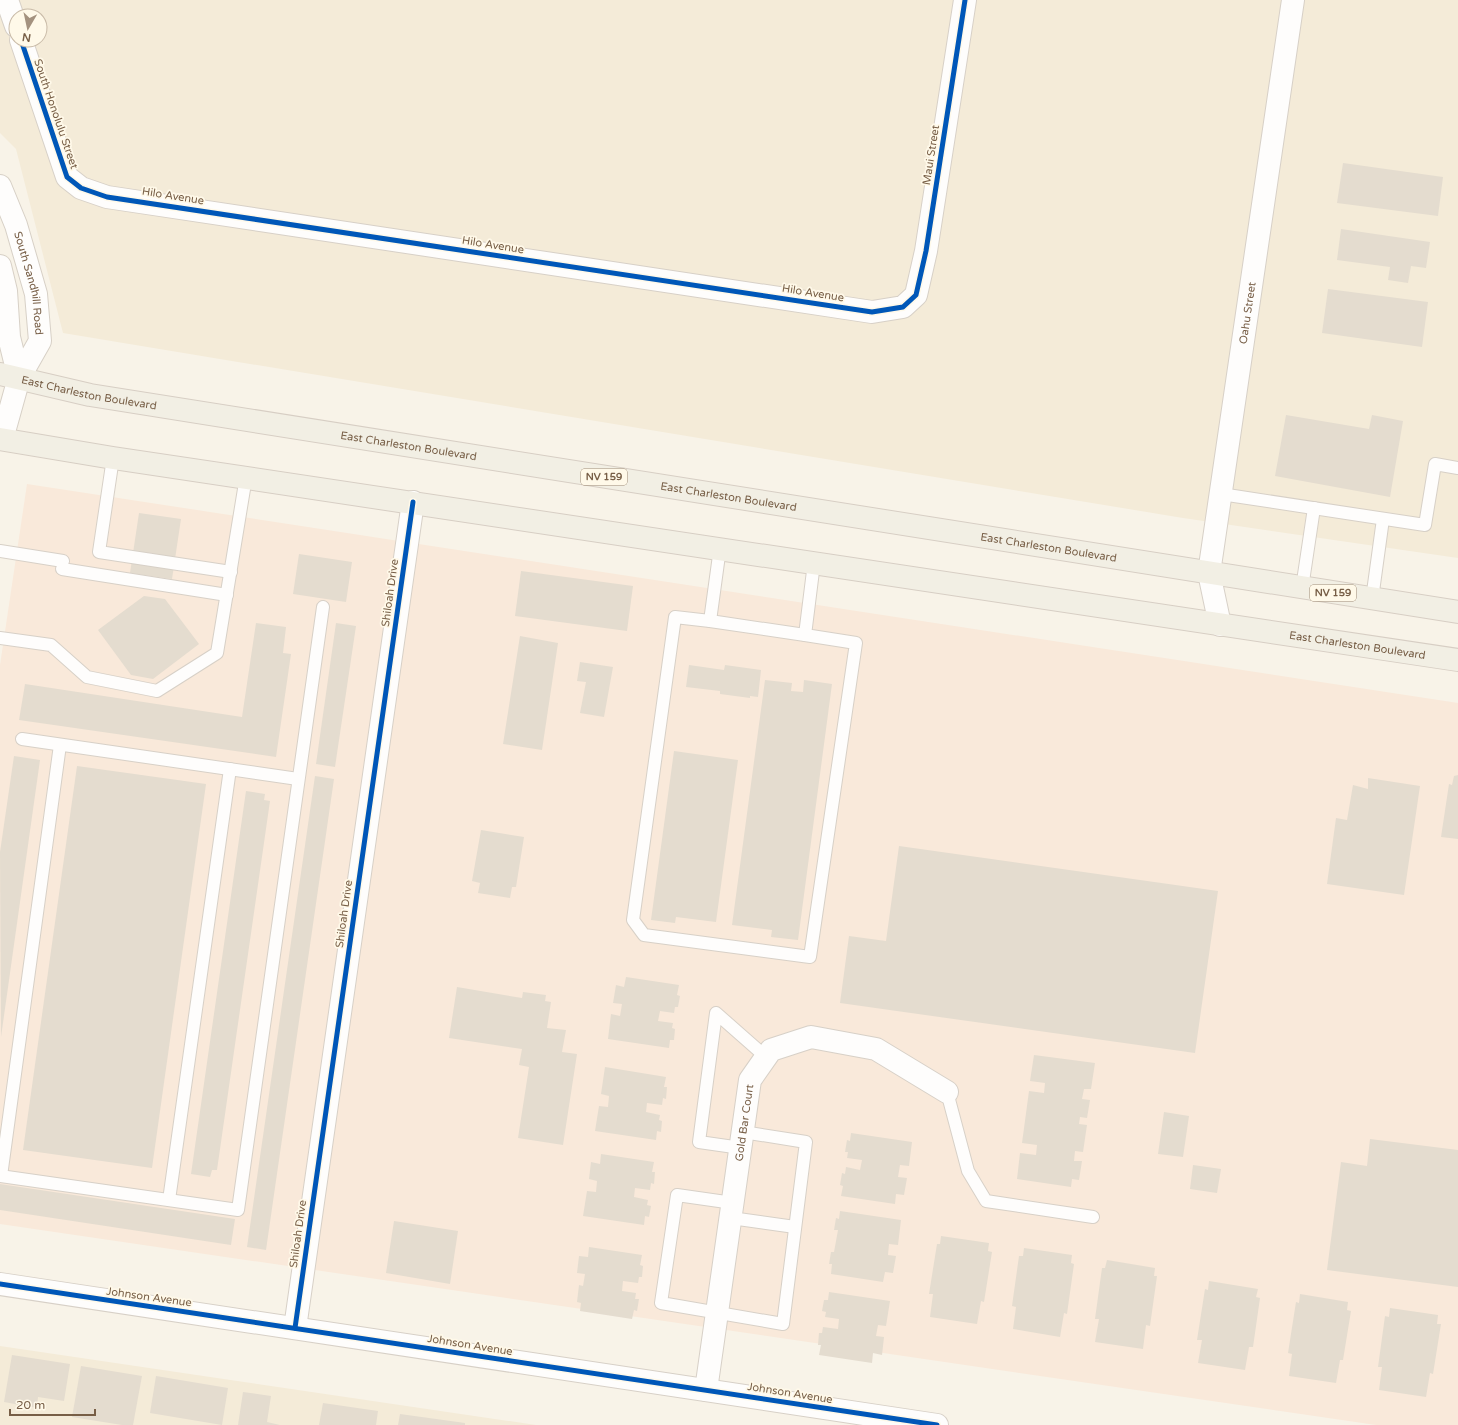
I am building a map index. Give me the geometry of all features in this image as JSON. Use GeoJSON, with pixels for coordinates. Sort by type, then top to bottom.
{"type":"FeatureCollection","features":[{"type":"Feature","properties":{"kind":"main road","name":"East Charleston Boulevard"},"geometry":{"type":"LineString","coordinates":[[10,376],[90,395],[1458,612]]}},
{"type":"Feature","properties":{"kind":"main road","name":"East Charleston Boulevard"},"geometry":{"type":"LineString","coordinates":[[1,444],[246,477],[1458,660]]}},
{"type":"Feature","properties":{"kind":"street","name":"Maui Street"},"geometry":{"type":"LineString","coordinates":[[903,306],[916,295],[926,251],[964,0]]}},
{"type":"Feature","properties":{"kind":"street","name":"Oahu Street"},"geometry":{"type":"LineString","coordinates":[[1220,625],[1209,573],[1293,0]]}},
{"type":"Feature","properties":{"kind":"street","name":"South Honolulu Street"},"geometry":{"type":"LineString","coordinates":[[24,48],[67,178],[81,188]]}},
{"type":"Feature","properties":{"kind":"street","name":"South Sandhill Road"},"geometry":{"type":"LineString","coordinates":[[0,186],[16,225],[36,294],[40,341],[10,376]]}},
{"type":"Feature","properties":{"kind":"street","name":"Hilo Avenue"},"geometry":{"type":"LineString","coordinates":[[81,188],[106,197],[872,312],[903,306]]}},
{"type":"Feature","properties":{"kind":"street","name":"South Sandhill Road"},"geometry":{"type":"LineString","coordinates":[[0,266],[6,290],[10,376],[10,408],[1,444]]}},
{"type":"Feature","properties":{"kind":"street","name":"Shiloah Drive"},"geometry":{"type":"LineString","coordinates":[[295,1328],[413,502]]}},
{"type":"Feature","properties":{"kind":"street","name":"Gold Bar Court"},"geometry":{"type":"LineString","coordinates":[[706,1390],[750,1080],[771,1050],[811,1037],[876,1049],[947,1092]]}},
{"type":"Feature","properties":{"kind":"street","name":"Johnson Avenue"},"geometry":{"type":"LineString","coordinates":[[0,1284],[937,1425]]}},
{"type":"Feature","properties":{"kind":"lane"},"geometry":{"type":"LineString","coordinates":[[113,458],[99,552],[231,572]]}},
{"type":"Feature","properties":{"kind":"lane"},"geometry":{"type":"LineString","coordinates":[[1221,494],[1425,525],[1435,464],[1458,468]]}},
{"type":"Feature","properties":{"kind":"lane"},"geometry":{"type":"LineString","coordinates":[[0,638],[51,645],[87,677],[157,691],[218,653],[246,477]]}},
{"type":"Feature","properties":{"kind":"lane"},"geometry":{"type":"LineString","coordinates":[[1302,588],[1314,508]]}},
{"type":"Feature","properties":{"kind":"lane"},"geometry":{"type":"LineString","coordinates":[[1372,599],[1383,519]]}},
{"type":"Feature","properties":{"kind":"lane"},"geometry":{"type":"LineString","coordinates":[[710,621],[720,548]]}},
{"type":"Feature","properties":{"kind":"lane"},"geometry":{"type":"LineString","coordinates":[[0,551],[62,565],[227,595]]}},
{"type":"Feature","properties":{"kind":"lane"},"geometry":{"type":"LineString","coordinates":[[805,635],[814,563]]}},
{"type":"Feature","properties":{"kind":"lane"},"geometry":{"type":"LineString","coordinates":[[60,745],[0,1176],[238,1210],[323,607]]}},
{"type":"Feature","properties":{"kind":"lane"},"geometry":{"type":"LineString","coordinates":[[675,617],[805,635],[856,643],[810,957],[644,935],[633,920],[675,617]]}},
{"type":"Feature","properties":{"kind":"lane"},"geometry":{"type":"LineString","coordinates":[[22,739],[298,779]]}},
{"type":"Feature","properties":{"kind":"lane"},"geometry":{"type":"LineString","coordinates":[[169,1200],[230,769]]}},
{"type":"Feature","properties":{"kind":"lane"},"geometry":{"type":"LineString","coordinates":[[766,1057],[716,1013],[699,1142],[742,1140],[806,1142],[783,1324],[661,1303],[677,1195],[795,1227]]}},
{"type":"Feature","properties":{"kind":"lane"},"geometry":{"type":"LineString","coordinates":[[947,1092],[968,1171],[986,1202],[1093,1218]]}},
{"type":"Feature","properties":{"kind":"shaded area"},"geometry":{"type":"Polygon","coordinates":[[[0,0],[1458,0],[1458,558],[1183,518],[63,333],[16,149],[0,133],[0,0]]]}},
{"type":"Feature","properties":{"kind":"shaded area"},"geometry":{"type":"Polygon","coordinates":[[[27,484],[1458,703],[1458,1425],[1376,1425],[0,1224],[0,665],[27,484]]]}},
{"type":"Feature","properties":{"kind":"shaded area"},"geometry":{"type":"Polygon","coordinates":[[[0,1346],[536,1425],[0,1425],[0,1346]]]}},
{"type":"Feature","properties":{"kind":"building"},"geometry":{"type":"Polygon","coordinates":[[[1343,163],[1443,177],[1438,216],[1337,203],[1343,163]]]}},
{"type":"Feature","properties":{"kind":"building"},"geometry":{"type":"Polygon","coordinates":[[[1341,229],[1430,242],[1426,268],[1411,266],[1408,283],[1388,280],[1390,267],[1337,260],[1341,229]]]}},
{"type":"Feature","properties":{"kind":"building"},"geometry":{"type":"Polygon","coordinates":[[[1328,289],[1428,302],[1422,347],[1322,333],[1328,289]]]}},
{"type":"Feature","properties":{"kind":"building"},"geometry":{"type":"Polygon","coordinates":[[[1286,415],[1369,429],[1372,415],[1403,421],[1390,497],[1275,476],[1286,415]]]}},
{"type":"Feature","properties":{"kind":"building"},"geometry":{"type":"Polygon","coordinates":[[[139,513],[181,519],[172,579],[130,573],[139,513]]]}},
{"type":"Feature","properties":{"kind":"building"},"geometry":{"type":"Polygon","coordinates":[[[299,554],[352,562],[346,602],[293,594],[299,554]]]}},
{"type":"Feature","properties":{"kind":"building"},"geometry":{"type":"Polygon","coordinates":[[[521,571],[633,586],[627,631],[515,616],[521,571]]]}},
{"type":"Feature","properties":{"kind":"building"},"geometry":{"type":"Polygon","coordinates":[[[144,596],[165,599],[199,644],[153,679],[131,675],[98,630],[144,596]]]}},
{"type":"Feature","properties":{"kind":"building"},"geometry":{"type":"Polygon","coordinates":[[[256,623],[286,627],[283,653],[291,654],[276,757],[19,720],[25,684],[242,717],[256,623]]]}},
{"type":"Feature","properties":{"kind":"building"},"geometry":{"type":"Polygon","coordinates":[[[336,623],[356,626],[335,767],[316,764],[336,623]]]}},
{"type":"Feature","properties":{"kind":"building"},"geometry":{"type":"Polygon","coordinates":[[[520,636],[558,643],[542,750],[503,744],[520,636]]]}},
{"type":"Feature","properties":{"kind":"building"},"geometry":{"type":"Polygon","coordinates":[[[580,662],[613,667],[604,717],[580,713],[586,682],[577,681],[580,662]]]}},
{"type":"Feature","properties":{"kind":"building"},"geometry":{"type":"Polygon","coordinates":[[[689,665],[724,670],[725,665],[761,670],[758,697],[750,696],[750,698],[720,694],[720,691],[686,687],[689,665]]]}},
{"type":"Feature","properties":{"kind":"building"},"geometry":{"type":"Polygon","coordinates":[[[765,680],[792,683],[791,691],[803,692],[804,680],[832,684],[798,940],[771,937],[772,930],[732,925],[765,680]]]}},
{"type":"Feature","properties":{"kind":"building"},"geometry":{"type":"Polygon","coordinates":[[[674,751],[738,760],[716,922],[676,917],[675,923],[651,920],[674,751]]]}},
{"type":"Feature","properties":{"kind":"building"},"geometry":{"type":"Polygon","coordinates":[[[14,756],[40,760],[1,1037],[0,852],[14,756]]]}},
{"type":"Feature","properties":{"kind":"building"},"geometry":{"type":"Polygon","coordinates":[[[77,766],[206,784],[152,1168],[23,1150],[77,766]]]}},
{"type":"Feature","properties":{"kind":"building"},"geometry":{"type":"Polygon","coordinates":[[[1458,775],[1458,839],[1441,837],[1449,784],[1452,785],[1454,776],[1458,775]]]}},
{"type":"Feature","properties":{"kind":"building"},"geometry":{"type":"Polygon","coordinates":[[[315,776],[334,779],[266,1250],[247,1247],[315,776]]]}},
{"type":"Feature","properties":{"kind":"building"},"geometry":{"type":"Polygon","coordinates":[[[1368,778],[1420,786],[1404,895],[1327,884],[1336,818],[1347,820],[1353,785],[1368,789],[1368,778]]]}},
{"type":"Feature","properties":{"kind":"building"},"geometry":{"type":"Polygon","coordinates":[[[246,791],[265,794],[264,800],[270,801],[217,1170],[212,1170],[210,1177],[191,1174],[246,791]]]}},
{"type":"Feature","properties":{"kind":"building"},"geometry":{"type":"Polygon","coordinates":[[[481,830],[524,837],[516,887],[512,887],[510,898],[478,893],[480,883],[472,881],[481,830]]]}},
{"type":"Feature","properties":{"kind":"building"},"geometry":{"type":"Polygon","coordinates":[[[899,846],[1218,891],[1195,1053],[840,1003],[849,936],[886,941],[899,846]]]}},
{"type":"Feature","properties":{"kind":"building"},"geometry":{"type":"Polygon","coordinates":[[[626,977],[679,985],[677,995],[680,996],[678,1007],[675,1007],[674,1013],[660,1011],[658,1021],[673,1023],[672,1028],[675,1029],[674,1040],[670,1040],[669,1048],[608,1039],[611,1014],[620,1016],[622,1004],[613,1003],[616,985],[624,987],[626,977]]]}},
{"type":"Feature","properties":{"kind":"building"},"geometry":{"type":"Polygon","coordinates":[[[457,987],[522,998],[523,992],[546,995],[545,1001],[551,1002],[547,1028],[566,1030],[562,1052],[577,1054],[563,1145],[518,1138],[529,1067],[519,1065],[522,1049],[449,1038],[457,987]]]}},
{"type":"Feature","properties":{"kind":"building"},"geometry":{"type":"Polygon","coordinates":[[[1034,1055],[1095,1063],[1091,1089],[1084,1089],[1082,1099],[1090,1100],[1087,1118],[1080,1117],[1079,1124],[1087,1125],[1083,1152],[1075,1151],[1074,1161],[1082,1161],[1079,1180],[1072,1179],[1071,1187],[1017,1179],[1020,1153],[1036,1155],[1037,1145],[1022,1143],[1029,1091],[1044,1093],[1045,1083],[1030,1081],[1034,1055]]]}},
{"type":"Feature","properties":{"kind":"building"},"geometry":{"type":"Polygon","coordinates":[[[605,1067],[666,1077],[664,1087],[667,1087],[666,1099],[663,1098],[662,1105],[647,1103],[646,1112],[660,1115],[659,1120],[662,1121],[661,1132],[657,1131],[656,1140],[595,1131],[599,1106],[608,1107],[609,1096],[601,1094],[605,1067]]]}},
{"type":"Feature","properties":{"kind":"building"},"geometry":{"type":"Polygon","coordinates":[[[1164,1112],[1189,1116],[1183,1157],[1158,1154],[1164,1112]]]}},
{"type":"Feature","properties":{"kind":"building"},"geometry":{"type":"Polygon","coordinates":[[[851,1133],[912,1142],[909,1166],[900,1165],[898,1177],[907,1178],[904,1195],[896,1194],[895,1204],[841,1196],[843,1186],[840,1185],[842,1173],[845,1174],[846,1167],[860,1170],[862,1160],[847,1158],[848,1152],[845,1152],[847,1140],[850,1141],[851,1133]]]}},
{"type":"Feature","properties":{"kind":"building"},"geometry":{"type":"Polygon","coordinates":[[[1370,1139],[1458,1150],[1458,1287],[1327,1270],[1341,1162],[1367,1166],[1370,1139]]]}},
{"type":"Feature","properties":{"kind":"building"},"geometry":{"type":"Polygon","coordinates":[[[601,1154],[654,1162],[652,1172],[655,1172],[654,1184],[651,1183],[650,1190],[635,1188],[634,1197],[648,1200],[647,1205],[651,1206],[649,1217],[645,1216],[644,1225],[583,1216],[587,1191],[596,1192],[597,1181],[589,1179],[591,1162],[600,1164],[601,1154]]]}},
{"type":"Feature","properties":{"kind":"building"},"geometry":{"type":"Polygon","coordinates":[[[1193,1165],[1221,1169],[1217,1193],[1190,1189],[1193,1165]]]}},
{"type":"Feature","properties":{"kind":"building"},"geometry":{"type":"Polygon","coordinates":[[[0,1184],[235,1219],[231,1245],[0,1210],[0,1184]]]}},
{"type":"Feature","properties":{"kind":"building"},"geometry":{"type":"Polygon","coordinates":[[[840,1211],[901,1220],[898,1245],[889,1244],[888,1255],[896,1256],[893,1273],[885,1272],[883,1282],[831,1274],[832,1264],[829,1264],[831,1252],[834,1252],[838,1230],[834,1230],[836,1218],[839,1219],[840,1211]]]}},
{"type":"Feature","properties":{"kind":"building"},"geometry":{"type":"Polygon","coordinates":[[[394,1221],[458,1231],[450,1284],[386,1273],[394,1221]]]}},
{"type":"Feature","properties":{"kind":"building"},"geometry":{"type":"Polygon","coordinates":[[[941,1236],[989,1243],[988,1251],[992,1252],[984,1302],[981,1301],[977,1324],[930,1317],[933,1294],[929,1294],[937,1244],[940,1244],[941,1236]]]}},
{"type":"Feature","properties":{"kind":"building"},"geometry":{"type":"Polygon","coordinates":[[[589,1247],[642,1255],[640,1265],[643,1266],[642,1277],[639,1277],[638,1283],[623,1281],[622,1291],[636,1293],[635,1299],[639,1299],[637,1311],[634,1310],[632,1319],[580,1311],[581,1303],[577,1302],[579,1285],[583,1286],[585,1274],[577,1273],[579,1256],[588,1257],[589,1247]]]}},
{"type":"Feature","properties":{"kind":"building"},"geometry":{"type":"Polygon","coordinates":[[[1024,1248],[1072,1255],[1071,1263],[1074,1264],[1067,1314],[1064,1313],[1060,1337],[1013,1329],[1016,1307],[1012,1306],[1019,1256],[1023,1256],[1024,1248]]]}},
{"type":"Feature","properties":{"kind":"building"},"geometry":{"type":"Polygon","coordinates":[[[1107,1260],[1155,1268],[1154,1276],[1157,1276],[1150,1326],[1146,1325],[1143,1349],[1095,1342],[1099,1319],[1095,1319],[1102,1268],[1105,1268],[1107,1260]]]}},
{"type":"Feature","properties":{"kind":"building"},"geometry":{"type":"Polygon","coordinates":[[[1209,1281],[1258,1289],[1256,1297],[1260,1298],[1253,1347],[1249,1347],[1245,1370],[1198,1363],[1202,1340],[1197,1340],[1205,1289],[1208,1290],[1209,1281]]]}},
{"type":"Feature","properties":{"kind":"building"},"geometry":{"type":"Polygon","coordinates":[[[829,1292],[890,1301],[886,1326],[878,1325],[876,1336],[884,1337],[882,1355],[873,1353],[872,1363],[819,1355],[821,1345],[818,1345],[819,1333],[822,1333],[823,1327],[838,1329],[839,1319],[825,1317],[826,1312],[822,1311],[824,1300],[828,1300],[829,1292]]]}},
{"type":"Feature","properties":{"kind":"building"},"geometry":{"type":"Polygon","coordinates":[[[1300,1294],[1348,1302],[1347,1310],[1351,1311],[1343,1360],[1340,1360],[1336,1383],[1289,1376],[1292,1354],[1288,1353],[1296,1302],[1299,1303],[1300,1294]]]}},
{"type":"Feature","properties":{"kind":"building"},"geometry":{"type":"Polygon","coordinates":[[[1390,1308],[1438,1315],[1437,1324],[1441,1324],[1433,1374],[1430,1373],[1426,1397],[1379,1390],[1382,1367],[1378,1367],[1385,1316],[1389,1317],[1390,1308]]]}},
{"type":"Feature","properties":{"kind":"building"},"geometry":{"type":"Polygon","coordinates":[[[12,1355],[70,1364],[64,1401],[38,1397],[37,1408],[4,1402],[12,1355]]]}},
{"type":"Feature","properties":{"kind":"building"},"geometry":{"type":"Polygon","coordinates":[[[81,1366],[142,1376],[133,1425],[122,1425],[72,1417],[81,1366]]]}},
{"type":"Feature","properties":{"kind":"building"},"geometry":{"type":"Polygon","coordinates":[[[156,1376],[228,1388],[222,1425],[150,1413],[156,1376]]]}},
{"type":"Feature","properties":{"kind":"building"},"geometry":{"type":"Polygon","coordinates":[[[243,1392],[271,1396],[267,1422],[280,1425],[238,1425],[243,1392]]]}},
{"type":"Feature","properties":{"kind":"building"},"geometry":{"type":"Polygon","coordinates":[[[323,1403],[378,1411],[376,1425],[319,1425],[323,1403]]]}},
{"type":"Feature","properties":{"kind":"building"},"geometry":{"type":"Polygon","coordinates":[[[400,1414],[465,1423],[465,1425],[398,1425],[400,1414]]]}},
{"type":"Feature","properties":{"kind":"cycle path"},"geometry":{"type":"LineString","coordinates":[[24,48],[67,177],[81,188],[107,197],[872,312],[903,307],[916,295],[926,251],[965,0]]}},
{"type":"Feature","properties":{"kind":"cycle path"},"geometry":{"type":"LineString","coordinates":[[295,1328],[413,502]]}},
{"type":"Feature","properties":{"kind":"cycle path"},"geometry":{"type":"LineString","coordinates":[[0,1284],[937,1425]]}}]}
